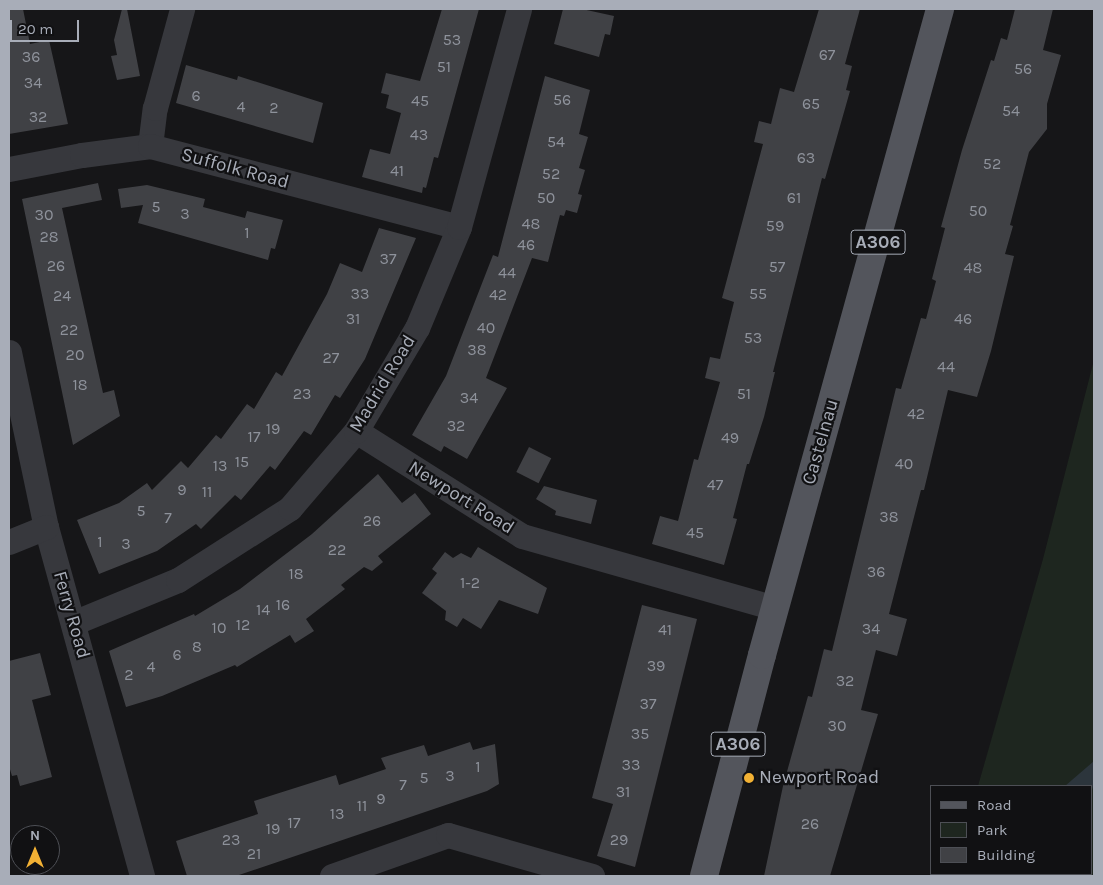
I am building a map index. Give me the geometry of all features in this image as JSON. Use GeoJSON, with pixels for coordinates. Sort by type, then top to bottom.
{"type":"FeatureCollection","features":[{"type":"Feature","properties":{"kind":"main road","name":"Castelnau"},"geometry":{"type":"LineString","coordinates":[[704,876],[775,608],[940,9]]}},
{"type":"Feature","properties":{"kind":"street"},"geometry":{"type":"LineString","coordinates":[[150,146],[155,108],[182,9]]}},
{"type":"Feature","properties":{"kind":"street","name":"Madrid Road"},"geometry":{"type":"LineString","coordinates":[[73,623],[178,580],[290,508],[356,432],[417,328],[459,227],[519,9]]}},
{"type":"Feature","properties":{"kind":"street","name":"Suffolk Road"},"geometry":{"type":"LineString","coordinates":[[9,169],[82,155],[150,146],[459,227]]}},
{"type":"Feature","properties":{"kind":"street","name":"Ferry Road"},"geometry":{"type":"LineString","coordinates":[[9,352],[46,527],[142,876]]}},
{"type":"Feature","properties":{"kind":"street","name":"Newport Road"},"geometry":{"type":"LineString","coordinates":[[356,432],[522,536],[775,608]]}},
{"type":"Feature","properties":{"kind":"street"},"geometry":{"type":"LineString","coordinates":[[9,542],[46,527]]}},
{"type":"Feature","properties":{"kind":"street"},"geometry":{"type":"LineString","coordinates":[[332,876],[448,835],[592,876]]}},
{"type":"Feature","properties":{"kind":"green space"},"geometry":{"type":"Polygon","coordinates":[[[1094,360],[1094,876],[952,876],[1093,875],[1093,785],[978,785],[1043,559],[1094,360]]]}},
{"type":"Feature","properties":{"kind":"shaded area"},"geometry":{"type":"Polygon","coordinates":[[[1094,761],[1094,793],[1093,785],[1066,785],[1094,761]]]}},
{"type":"Feature","properties":{"kind":"building"},"geometry":{"type":"Polygon","coordinates":[[[9,9],[23,9],[30,44],[49,40],[68,124],[9,134],[9,9]]]}},
{"type":"Feature","properties":{"kind":"building"},"geometry":{"type":"Polygon","coordinates":[[[122,9],[127,9],[140,76],[117,80],[111,56],[117,55],[114,40],[122,9]]]}},
{"type":"Feature","properties":{"kind":"building"},"geometry":{"type":"Polygon","coordinates":[[[442,9],[479,9],[438,158],[434,157],[426,188],[423,187],[422,193],[362,177],[370,149],[390,154],[401,113],[386,108],[389,95],[381,93],[386,73],[420,81],[442,9]]]}},
{"type":"Feature","properties":{"kind":"building"},"geometry":{"type":"Polygon","coordinates":[[[563,9],[582,9],[614,16],[610,35],[605,34],[599,57],[554,44],[563,9]]]}},
{"type":"Feature","properties":{"kind":"building"},"geometry":{"type":"Polygon","coordinates":[[[819,9],[860,9],[845,64],[852,66],[846,90],[850,91],[825,179],[822,178],[773,372],[775,372],[764,417],[749,464],[747,464],[733,518],[737,519],[724,565],[652,544],[660,516],[678,521],[694,459],[698,460],[720,382],[705,378],[710,357],[720,359],[734,302],[722,298],[763,144],[754,142],[759,121],[771,124],[780,88],[794,92],[819,9]]]}},
{"type":"Feature","properties":{"kind":"building"},"geometry":{"type":"Polygon","coordinates":[[[1015,9],[1053,9],[1043,50],[1061,55],[1047,104],[1047,129],[1029,152],[1010,225],[1013,226],[1005,254],[1014,256],[991,351],[977,397],[948,390],[924,490],[921,490],[889,614],[907,619],[897,656],[876,650],[861,710],[878,714],[830,876],[764,876],[783,786],[808,696],[812,697],[824,649],[832,651],[896,388],[901,389],[921,318],[926,319],[936,281],[932,279],[945,228],[941,227],[962,150],[991,60],[994,61],[1001,38],[1007,40],[1015,9]]]}},
{"type":"Feature","properties":{"kind":"building"},"geometry":{"type":"Polygon","coordinates":[[[186,65],[237,80],[238,76],[323,103],[313,143],[176,103],[186,65]]]}},
{"type":"Feature","properties":{"kind":"building"},"geometry":{"type":"Polygon","coordinates":[[[545,76],[590,90],[579,134],[588,137],[579,168],[585,170],[578,194],[582,195],[577,213],[566,210],[564,216],[560,215],[548,262],[532,258],[486,378],[507,388],[467,459],[444,446],[441,452],[412,435],[446,376],[493,255],[498,257],[545,76]]]}},
{"type":"Feature","properties":{"kind":"building"},"geometry":{"type":"Polygon","coordinates":[[[98,183],[102,200],[62,208],[103,393],[114,390],[120,416],[73,445],[22,199],[98,183]]]}},
{"type":"Feature","properties":{"kind":"building"},"geometry":{"type":"Polygon","coordinates":[[[147,185],[205,199],[203,207],[245,218],[247,211],[283,220],[275,249],[271,248],[268,260],[138,223],[143,205],[121,208],[118,189],[147,185]]]}},
{"type":"Feature","properties":{"kind":"building"},"geometry":{"type":"Polygon","coordinates":[[[379,228],[416,238],[365,359],[340,398],[335,395],[311,435],[304,431],[275,470],[270,466],[241,500],[235,495],[201,529],[196,524],[157,551],[99,574],[77,520],[119,503],[147,483],[152,490],[181,461],[188,468],[216,435],[221,439],[247,404],[254,409],[276,372],[282,376],[327,294],[340,263],[362,272],[379,228]]]}},
{"type":"Feature","properties":{"kind":"building"},"geometry":{"type":"Polygon","coordinates":[[[529,447],[551,458],[539,483],[516,472],[529,447]]]}},
{"type":"Feature","properties":{"kind":"building"},"geometry":{"type":"Polygon","coordinates":[[[378,474],[402,503],[415,493],[431,514],[378,556],[383,562],[372,571],[364,567],[341,585],[345,589],[306,619],[314,631],[295,643],[290,635],[237,667],[235,665],[162,696],[126,707],[109,651],[194,614],[195,616],[240,589],[312,534],[378,474]]]}},
{"type":"Feature","properties":{"kind":"building"},"geometry":{"type":"Polygon","coordinates":[[[544,486],[597,500],[591,524],[555,515],[556,511],[536,499],[544,486]]]}},
{"type":"Feature","properties":{"kind":"building"},"geometry":{"type":"Polygon","coordinates":[[[478,547],[547,588],[538,614],[499,600],[481,629],[463,618],[457,627],[445,620],[446,611],[422,593],[437,573],[432,569],[445,552],[453,558],[461,553],[471,558],[478,547]]]}},
{"type":"Feature","properties":{"kind":"building"},"geometry":{"type":"Polygon","coordinates":[[[642,605],[697,619],[635,867],[597,856],[613,804],[592,798],[642,605]]]}},
{"type":"Feature","properties":{"kind":"building"},"geometry":{"type":"Polygon","coordinates":[[[40,653],[51,695],[32,700],[52,777],[20,786],[17,775],[12,776],[9,766],[9,661],[40,653]]]}},
{"type":"Feature","properties":{"kind":"building"},"geometry":{"type":"Polygon","coordinates":[[[470,742],[473,750],[495,744],[499,784],[487,791],[236,876],[187,876],[176,841],[258,814],[254,801],[336,775],[339,785],[386,769],[381,758],[424,745],[428,756],[470,742]]]}},
{"type":"Feature","properties":{"kind":"place","name":"Newport Road"},"geometry":{"type":"Point","coordinates":[749,778]}}]}
